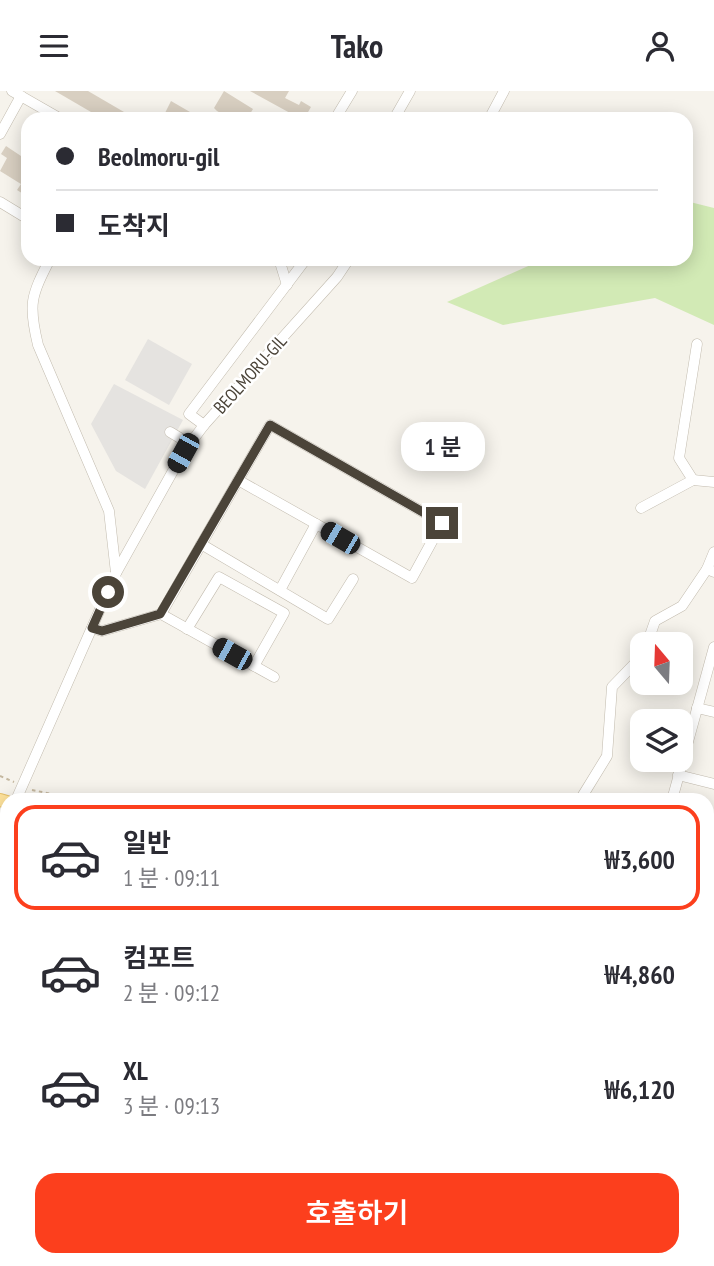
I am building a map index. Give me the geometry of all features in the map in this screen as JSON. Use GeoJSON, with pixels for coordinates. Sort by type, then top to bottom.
{"type":"FeatureCollection","features":[{"type":"Feature","properties":{"kind":"street"},"geometry":{"type":"LineString","coordinates":[[339,112],[352,91]]}},
{"type":"Feature","properties":{"kind":"street"},"geometry":{"type":"LineString","coordinates":[[398,112],[410,91]]}},
{"type":"Feature","properties":{"kind":"street"},"geometry":{"type":"LineString","coordinates":[[493,112],[504,91]]}},
{"type":"Feature","properties":{"kind":"street"},"geometry":{"type":"LineString","coordinates":[[0,134],[17,94],[49,112]]}},
{"type":"Feature","properties":{"kind":"street"},"geometry":{"type":"LineString","coordinates":[[0,202],[21,215]]}},
{"type":"Feature","properties":{"kind":"street"},"geometry":{"type":"LineString","coordinates":[[47,266],[32,297],[32,321],[38,345],[109,511],[116,573]]}},
{"type":"Feature","properties":{"kind":"street"},"geometry":{"type":"LineString","coordinates":[[281,266],[287,285]]}},
{"type":"Feature","properties":{"kind":"street"},"geometry":{"type":"LineString","coordinates":[[204,425],[189,414],[301,266]]}},
{"type":"Feature","properties":{"kind":"street","name":"BEOLMORU-GIL"},"geometry":{"type":"LineString","coordinates":[[19,793],[116,573],[190,444],[344,266]]}},
{"type":"Feature","properties":{"kind":"street"},"geometry":{"type":"LineString","coordinates":[[693,480],[679,458],[697,344]]}},
{"type":"Feature","properties":{"kind":"street"},"geometry":{"type":"LineString","coordinates":[[92,628],[102,631],[160,614],[270,425],[442,523],[412,578],[238,480]]}},
{"type":"Feature","properties":{"kind":"street"},"geometry":{"type":"LineString","coordinates":[[170,432],[190,444]]}},
{"type":"Feature","properties":{"kind":"street"},"geometry":{"type":"LineString","coordinates":[[641,508],[693,480],[714,482]]}},
{"type":"Feature","properties":{"kind":"street"},"geometry":{"type":"LineString","coordinates":[[280,590],[316,524]]}},
{"type":"Feature","properties":{"kind":"street"},"geometry":{"type":"LineString","coordinates":[[201,544],[328,618],[353,579]]}},
{"type":"Feature","properties":{"kind":"street"},"geometry":{"type":"LineString","coordinates":[[651,632],[655,621],[682,606],[710,571],[714,552]]}},
{"type":"Feature","properties":{"kind":"street"},"geometry":{"type":"LineString","coordinates":[[187,629],[219,577],[284,613],[254,666]]}},
{"type":"Feature","properties":{"kind":"street"},"geometry":{"type":"LineString","coordinates":[[160,614],[274,677]]}},
{"type":"Feature","properties":{"kind":"street"},"geometry":{"type":"LineString","coordinates":[[674,793],[714,647]]}},
{"type":"Feature","properties":{"kind":"street"},"geometry":{"type":"LineString","coordinates":[[584,793],[607,756],[612,687],[630,668]]}},
{"type":"Feature","properties":{"kind":"street"},"geometry":{"type":"LineString","coordinates":[[697,708],[714,712]]}},
{"type":"Feature","properties":{"kind":"street"},"geometry":{"type":"LineString","coordinates":[[678,775],[714,784]]}},
{"type":"Feature","properties":{"kind":"path"},"geometry":{"type":"LineString","coordinates":[[0,776],[22,786],[52,793]]}},
{"type":"Feature","properties":{"kind":"green space"},"geometry":{"type":"Polygon","coordinates":[[[693,203],[714,208],[714,325],[655,298],[503,325],[447,302],[528,266],[693,266],[693,203]]]}},
{"type":"Feature","properties":{"kind":"shaded area"},"geometry":{"type":"Polygon","coordinates":[[[148,339],[192,364],[169,405],[125,380],[148,339]]]}},
{"type":"Feature","properties":{"kind":"shaded area"},"geometry":{"type":"Polygon","coordinates":[[[114,384],[183,420],[145,489],[116,471],[91,424],[114,384]]]}},
{"type":"Feature","properties":{"kind":"building"},"geometry":{"type":"Polygon","coordinates":[[[55,91],[88,91],[124,112],[91,112],[55,91]]]}},
{"type":"Feature","properties":{"kind":"building"},"geometry":{"type":"Polygon","coordinates":[[[224,91],[253,109],[251,112],[219,112],[214,108],[224,91]]]}},
{"type":"Feature","properties":{"kind":"building"},"geometry":{"type":"Polygon","coordinates":[[[250,91],[289,91],[285,98],[299,105],[301,101],[311,107],[308,112],[288,112],[250,91]]]}},
{"type":"Feature","properties":{"kind":"building"},"geometry":{"type":"Polygon","coordinates":[[[171,101],[190,112],[166,112],[171,101]]]}},
{"type":"Feature","properties":{"kind":"building"},"geometry":{"type":"Polygon","coordinates":[[[6,146],[21,156],[21,184],[0,171],[7,158],[1,154],[6,146]]]}},
{"type":"Feature","properties":{"kind":"route"},"geometry":{"type":"LineString","coordinates":[[108,592],[92,628],[102,631],[160,614],[270,425],[442,523]]}}]}
